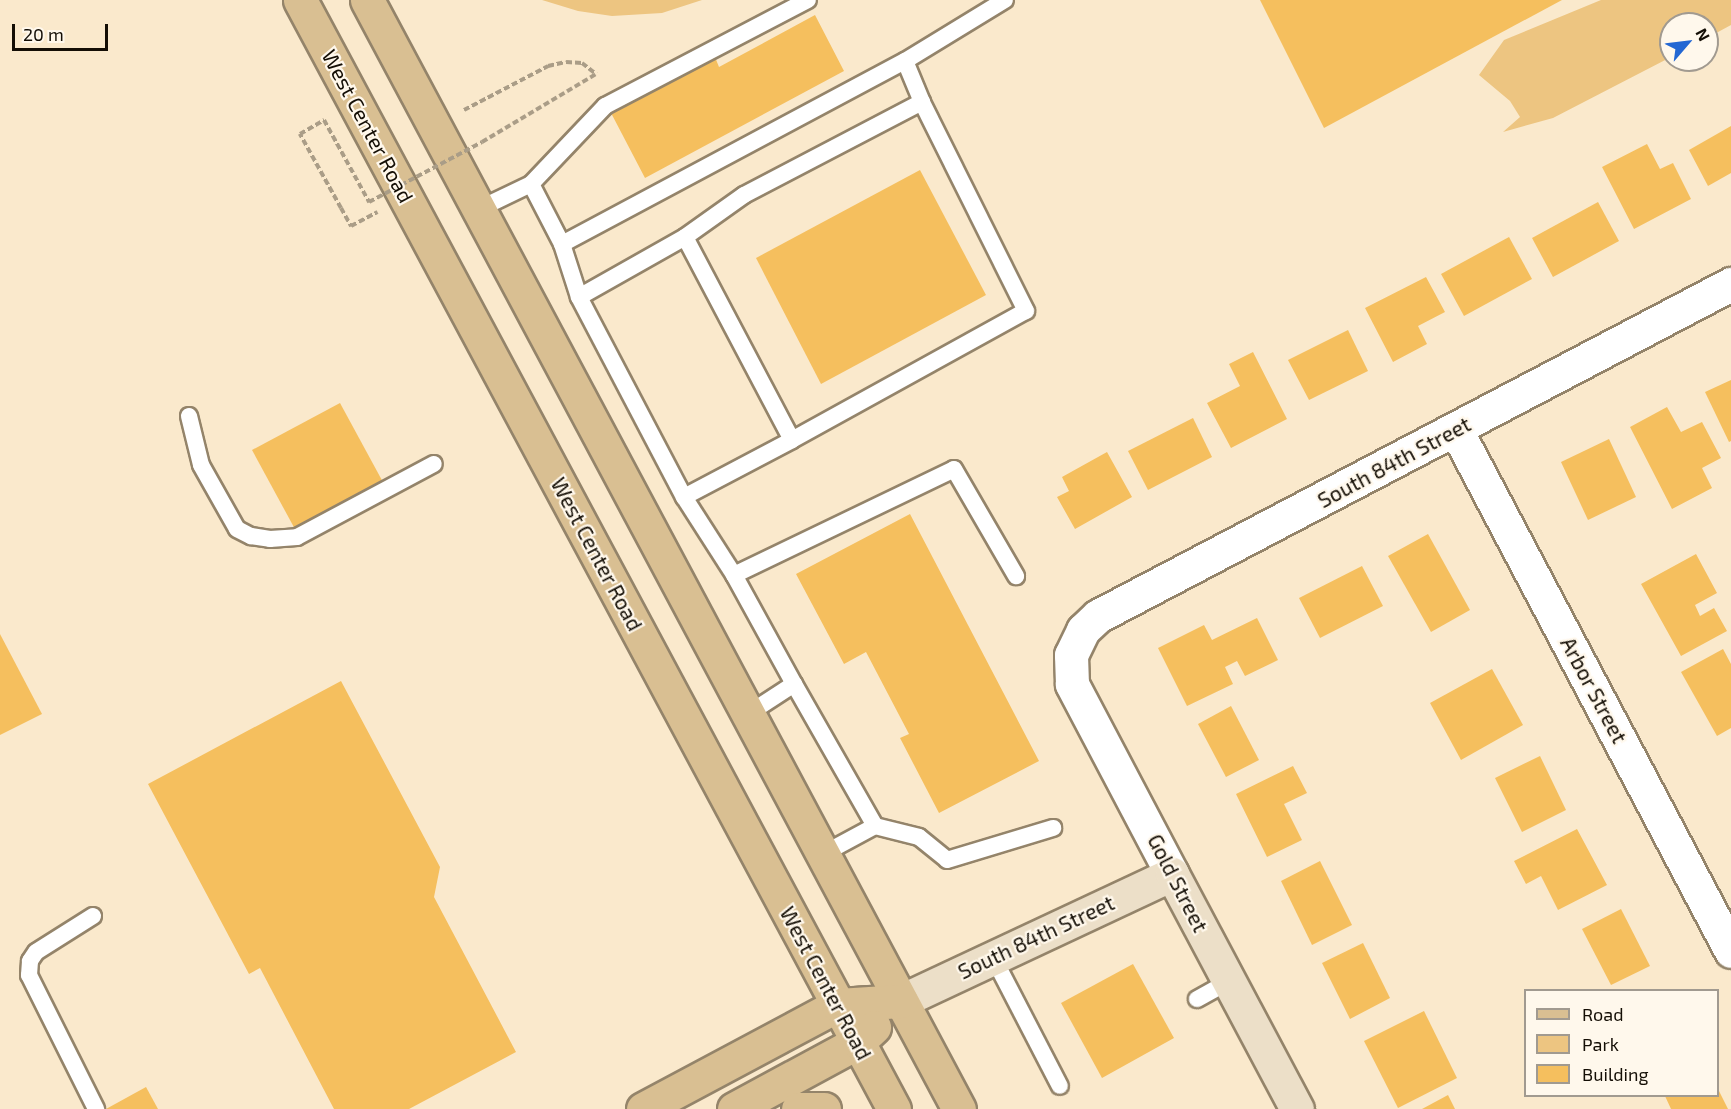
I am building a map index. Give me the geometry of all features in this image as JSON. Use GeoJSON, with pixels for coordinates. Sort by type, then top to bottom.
{"type":"FeatureCollection","features":[{"type":"Feature","properties":{"kind":"main road","name":"West Center Road"},"geometry":{"type":"LineString","coordinates":[[300,0],[894,1109]]}},
{"type":"Feature","properties":{"kind":"main road"},"geometry":{"type":"LineString","coordinates":[[367,0],[959,1109]]}},
{"type":"Feature","properties":{"kind":"main road","name":"South 84th Street"},"geometry":{"type":"LineString","coordinates":[[734,1109],[858,1042],[901,1001],[1173,874]]}},
{"type":"Feature","properties":{"kind":"main road","name":"Gold Street"},"geometry":{"type":"LineString","coordinates":[[1173,874],[1297,1109]]}},
{"type":"Feature","properties":{"kind":"main road","name":"South 84th Street"},"geometry":{"type":"LineString","coordinates":[[643,1109],[838,1005],[901,1001]]}},
{"type":"Feature","properties":{"kind":"main road"},"geometry":{"type":"LineString","coordinates":[[798,1109],[824,1109]]}},
{"type":"Feature","properties":{"kind":"street","name":"South 84th Street"},"geometry":{"type":"LineString","coordinates":[[1071,655],[1083,630],[1098,616],[1731,284]]}},
{"type":"Feature","properties":{"kind":"street","name":"Arbor Street"},"geometry":{"type":"LineString","coordinates":[[1456,430],[1731,951]]}},
{"type":"Feature","properties":{"kind":"street","name":"Gold Street"},"geometry":{"type":"LineString","coordinates":[[1071,655],[1072,684],[1173,874]]}},
{"type":"Feature","properties":{"kind":"lane"},"geometry":{"type":"LineString","coordinates":[[479,209],[531,184],[605,106],[808,0]]}},
{"type":"Feature","properties":{"kind":"lane"},"geometry":{"type":"LineString","coordinates":[[562,244],[905,61],[1005,0]]}},
{"type":"Feature","properties":{"kind":"lane"},"geometry":{"type":"LineString","coordinates":[[684,498],[1026,311],[922,102],[905,61]]}},
{"type":"Feature","properties":{"kind":"lane"},"geometry":{"type":"LineString","coordinates":[[579,297],[685,237],[744,195],[922,102]]}},
{"type":"Feature","properties":{"kind":"lane"},"geometry":{"type":"LineString","coordinates":[[531,184],[562,244],[579,297],[684,498],[734,575],[875,826]]}},
{"type":"Feature","properties":{"kind":"lane"},"geometry":{"type":"LineString","coordinates":[[685,237],[792,440]]}},
{"type":"Feature","properties":{"kind":"lane"},"geometry":{"type":"LineString","coordinates":[[189,416],[201,465],[237,529],[250,536],[270,539],[297,537],[434,464]]}},
{"type":"Feature","properties":{"kind":"lane"},"geometry":{"type":"LineString","coordinates":[[734,575],[954,470],[1016,576]]}},
{"type":"Feature","properties":{"kind":"lane"},"geometry":{"type":"LineString","coordinates":[[748,714],[794,684]]}},
{"type":"Feature","properties":{"kind":"lane"},"geometry":{"type":"LineString","coordinates":[[823,854],[875,826],[920,837],[947,860],[1053,828]]}},
{"type":"Feature","properties":{"kind":"lane"},"geometry":{"type":"LineString","coordinates":[[93,916],[36,952],[30,961],[29,975],[96,1109]]}},
{"type":"Feature","properties":{"kind":"lane"},"geometry":{"type":"LineString","coordinates":[[993,957],[1060,1086]]}},
{"type":"Feature","properties":{"kind":"lane"},"geometry":{"type":"LineString","coordinates":[[1197,999],[1229,981]]}},
{"type":"Feature","properties":{"kind":"path"},"geometry":{"type":"LineString","coordinates":[[406,197],[351,226],[300,134],[324,120],[369,202],[483,142],[596,74],[582,63],[566,62],[548,66],[434,126]]}},
{"type":"Feature","properties":{"kind":"green space"},"geometry":{"type":"Polygon","coordinates":[[[542,0],[702,0],[662,13],[612,16],[578,11],[542,0]]]}},
{"type":"Feature","properties":{"kind":"green space"},"geometry":{"type":"Polygon","coordinates":[[[1601,0],[1731,0],[1731,25],[1719,32],[1719,12],[1659,12],[1659,63],[1553,118],[1503,132],[1520,117],[1510,101],[1479,75],[1504,40],[1601,0]]]}},
{"type":"Feature","properties":{"kind":"building"},"geometry":{"type":"Polygon","coordinates":[[[1260,0],[1562,0],[1324,128],[1260,0]]]}},
{"type":"Feature","properties":{"kind":"building"},"geometry":{"type":"Polygon","coordinates":[[[815,15],[844,71],[645,178],[610,111],[715,57],[719,67],[815,15]]]}},
{"type":"Feature","properties":{"kind":"building"},"geometry":{"type":"Polygon","coordinates":[[[1731,126],[1731,173],[1708,186],[1689,150],[1731,126]]]}},
{"type":"Feature","properties":{"kind":"building"},"geometry":{"type":"Polygon","coordinates":[[[1647,144],[1660,169],[1673,163],[1691,199],[1634,229],[1602,167],[1647,144]]]}},
{"type":"Feature","properties":{"kind":"building"},"geometry":{"type":"Polygon","coordinates":[[[920,170],[986,295],[821,384],[756,258],[920,170]]]}},
{"type":"Feature","properties":{"kind":"building"},"geometry":{"type":"Polygon","coordinates":[[[1598,202],[1619,241],[1553,277],[1532,238],[1598,202]]]}},
{"type":"Feature","properties":{"kind":"building"},"geometry":{"type":"Polygon","coordinates":[[[1509,237],[1532,279],[1464,316],[1441,274],[1509,237]]]}},
{"type":"Feature","properties":{"kind":"building"},"geometry":{"type":"Polygon","coordinates":[[[1426,277],[1445,312],[1418,326],[1427,344],[1393,362],[1365,308],[1426,277]]]}},
{"type":"Feature","properties":{"kind":"building"},"geometry":{"type":"Polygon","coordinates":[[[1348,330],[1368,371],[1309,400],[1288,360],[1348,330]]]}},
{"type":"Feature","properties":{"kind":"building"},"geometry":{"type":"Polygon","coordinates":[[[1253,352],[1287,419],[1231,448],[1207,403],[1240,386],[1229,364],[1253,352]]]}},
{"type":"Feature","properties":{"kind":"building"},"geometry":{"type":"Polygon","coordinates":[[[1731,380],[1731,441],[1729,442],[1705,392],[1731,380]]]}},
{"type":"Feature","properties":{"kind":"building"},"geometry":{"type":"Polygon","coordinates":[[[340,403],[384,484],[296,531],[252,450],[340,403]]]}},
{"type":"Feature","properties":{"kind":"building"},"geometry":{"type":"Polygon","coordinates":[[[1667,407],[1681,432],[1702,422],[1721,458],[1702,468],[1712,488],[1672,509],[1630,427],[1667,407]]]}},
{"type":"Feature","properties":{"kind":"building"},"geometry":{"type":"Polygon","coordinates":[[[1193,418],[1212,457],[1148,490],[1128,451],[1193,418]]]}},
{"type":"Feature","properties":{"kind":"building"},"geometry":{"type":"Polygon","coordinates":[[[1609,439],[1636,497],[1588,520],[1561,462],[1609,439]]]}},
{"type":"Feature","properties":{"kind":"building"},"geometry":{"type":"Polygon","coordinates":[[[1107,452],[1132,497],[1075,529],[1057,497],[1069,491],[1062,477],[1107,452]]]}},
{"type":"Feature","properties":{"kind":"building"},"geometry":{"type":"Polygon","coordinates":[[[910,514],[1039,761],[939,813],[900,738],[909,734],[866,652],[844,664],[796,574],[910,514]]]}},
{"type":"Feature","properties":{"kind":"building"},"geometry":{"type":"Polygon","coordinates":[[[1428,534],[1470,610],[1431,632],[1388,556],[1428,534]]]}},
{"type":"Feature","properties":{"kind":"building"},"geometry":{"type":"Polygon","coordinates":[[[1696,554],[1717,593],[1695,605],[1700,616],[1714,608],[1727,631],[1681,656],[1641,584],[1696,554]]]}},
{"type":"Feature","properties":{"kind":"building"},"geometry":{"type":"Polygon","coordinates":[[[1362,566],[1383,606],[1320,638],[1299,598],[1362,566]]]}},
{"type":"Feature","properties":{"kind":"building"},"geometry":{"type":"Polygon","coordinates":[[[1257,618],[1278,660],[1245,676],[1237,661],[1225,667],[1233,684],[1187,706],[1158,648],[1204,625],[1212,640],[1257,618]]]}},
{"type":"Feature","properties":{"kind":"building"},"geometry":{"type":"Polygon","coordinates":[[[0,634],[42,714],[0,735],[0,634]]]}},
{"type":"Feature","properties":{"kind":"building"},"geometry":{"type":"Polygon","coordinates":[[[1723,649],[1731,664],[1731,728],[1717,736],[1681,672],[1723,649]]]}},
{"type":"Feature","properties":{"kind":"building"},"geometry":{"type":"Polygon","coordinates":[[[1492,669],[1523,725],[1461,760],[1430,703],[1492,669]]]}},
{"type":"Feature","properties":{"kind":"building"},"geometry":{"type":"Polygon","coordinates":[[[341,681],[440,867],[434,897],[516,1052],[409,1109],[334,1109],[260,968],[249,974],[148,784],[341,681]]]}},
{"type":"Feature","properties":{"kind":"building"},"geometry":{"type":"Polygon","coordinates":[[[1231,706],[1259,760],[1226,777],[1198,724],[1231,706]]]}},
{"type":"Feature","properties":{"kind":"building"},"geometry":{"type":"Polygon","coordinates":[[[1540,756],[1566,810],[1522,832],[1495,778],[1540,756]]]}},
{"type":"Feature","properties":{"kind":"building"},"geometry":{"type":"Polygon","coordinates":[[[1293,766],[1307,793],[1284,804],[1302,840],[1267,857],[1236,794],[1293,766]]]}},
{"type":"Feature","properties":{"kind":"building"},"geometry":{"type":"Polygon","coordinates":[[[1577,829],[1607,885],[1558,910],[1541,876],[1526,884],[1514,861],[1577,829]]]}},
{"type":"Feature","properties":{"kind":"building"},"geometry":{"type":"Polygon","coordinates":[[[1320,861],[1352,925],[1312,945],[1281,881],[1320,861]]]}},
{"type":"Feature","properties":{"kind":"building"},"geometry":{"type":"Polygon","coordinates":[[[1621,909],[1650,966],[1611,985],[1582,929],[1621,909]]]}},
{"type":"Feature","properties":{"kind":"building"},"geometry":{"type":"Polygon","coordinates":[[[1363,943],[1390,998],[1350,1019],[1322,963],[1363,943]]]}},
{"type":"Feature","properties":{"kind":"building"},"geometry":{"type":"Polygon","coordinates":[[[1133,964],[1174,1038],[1102,1078],[1061,1003],[1133,964]]]}},
{"type":"Feature","properties":{"kind":"building"},"geometry":{"type":"Polygon","coordinates":[[[1424,1011],[1457,1078],[1398,1108],[1364,1041],[1424,1011]]]}},
{"type":"Feature","properties":{"kind":"building"},"geometry":{"type":"Polygon","coordinates":[[[146,1087],[158,1109],[106,1109],[146,1087]]]}},
{"type":"Feature","properties":{"kind":"building"},"geometry":{"type":"Polygon","coordinates":[[[1719,1091],[1728,1109],[1671,1109],[1665,1097],[1719,1097],[1719,1091]]]}},
{"type":"Feature","properties":{"kind":"building"},"geometry":{"type":"Polygon","coordinates":[[[1448,1095],[1455,1109],[1422,1109],[1448,1095]]]}}]}
